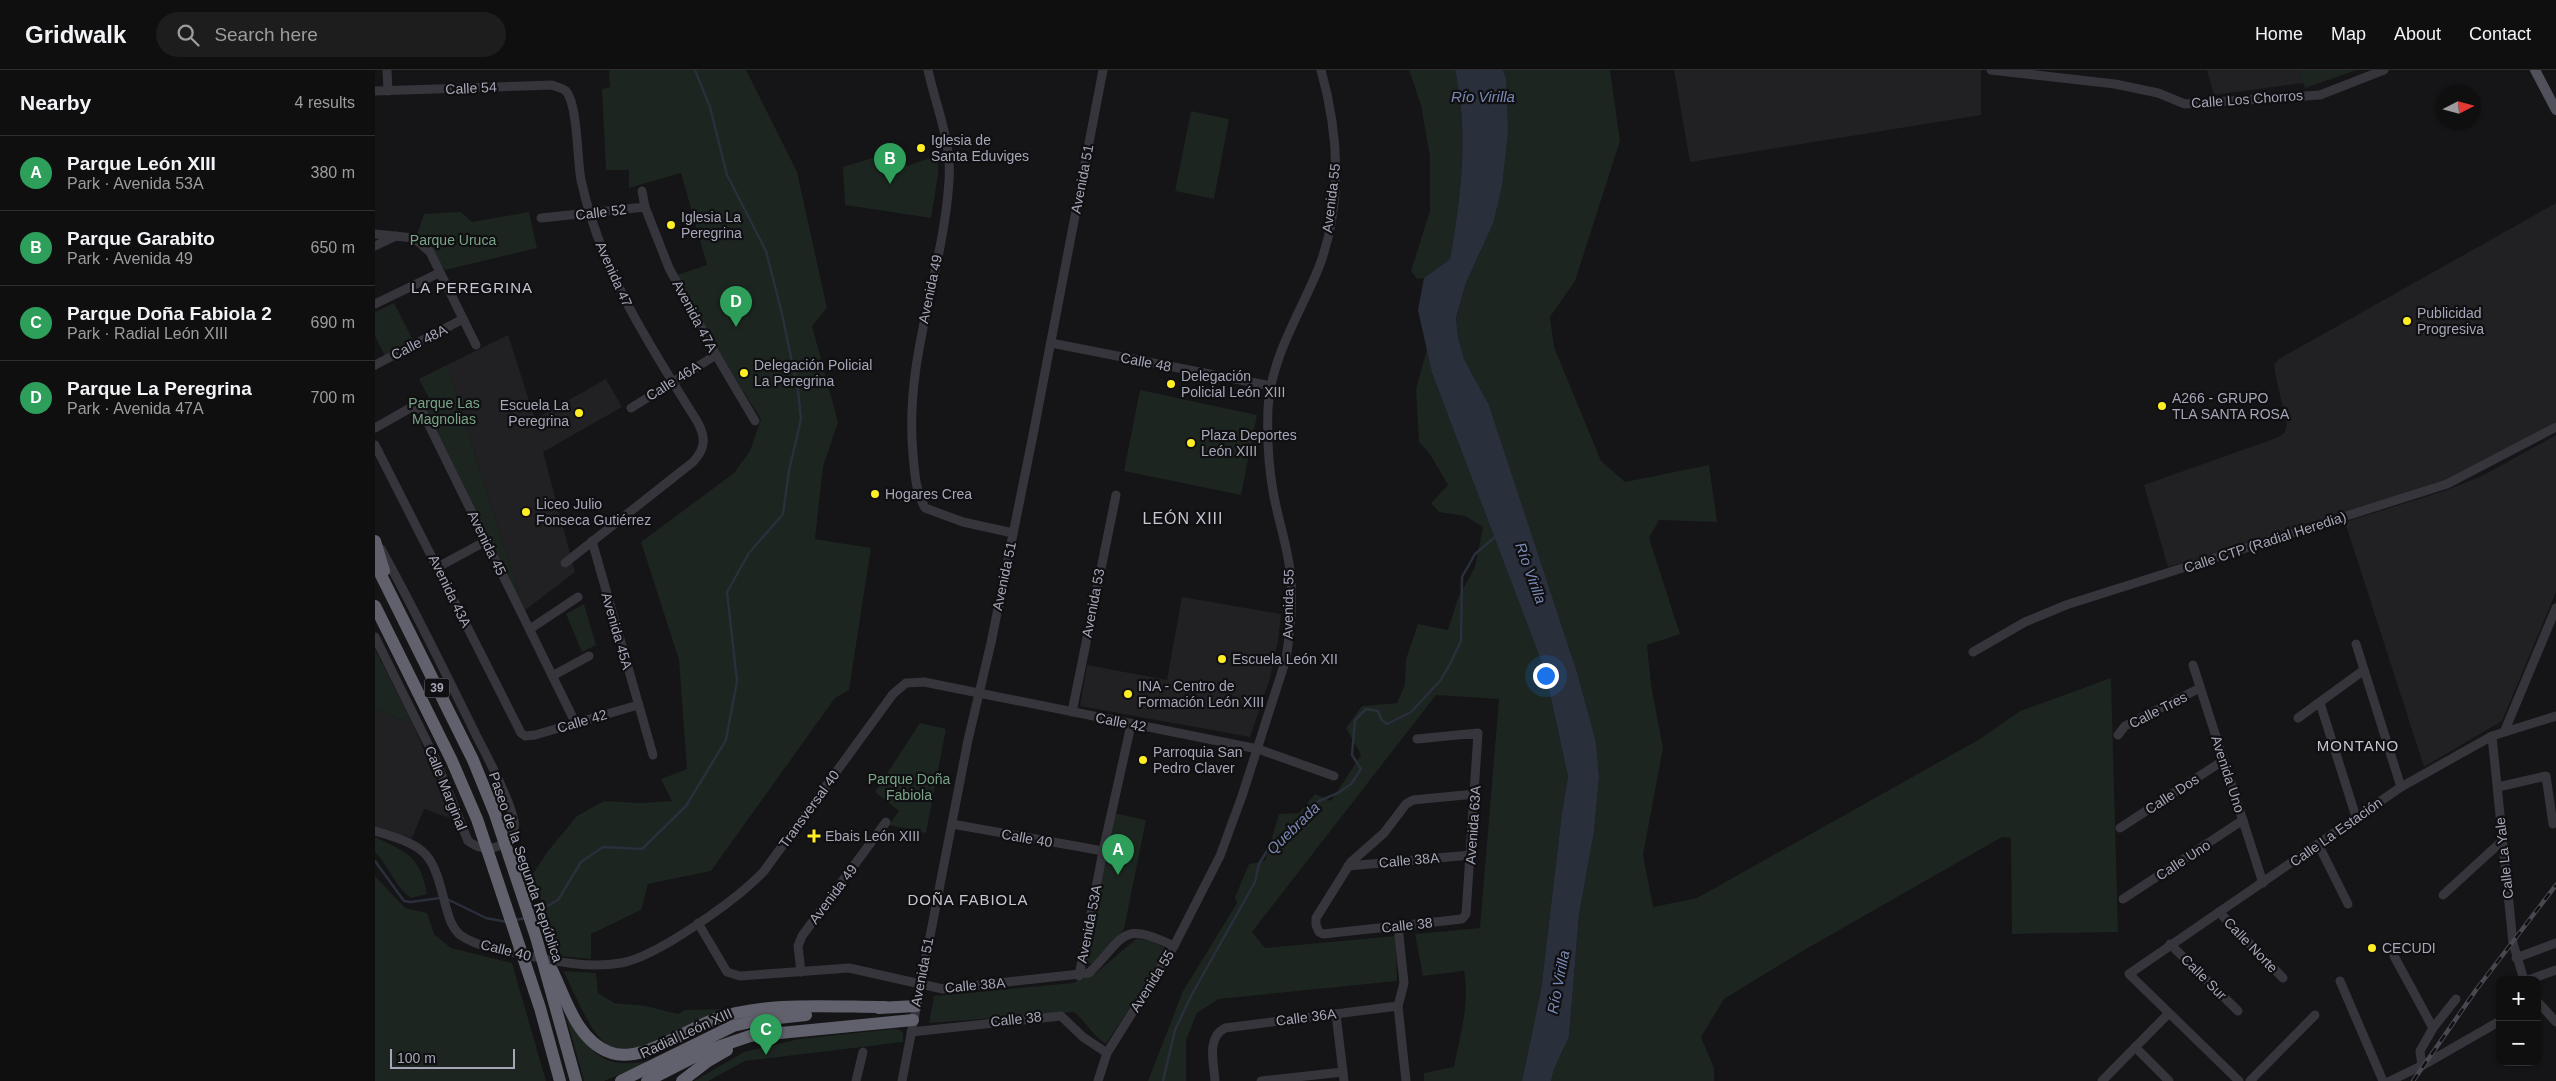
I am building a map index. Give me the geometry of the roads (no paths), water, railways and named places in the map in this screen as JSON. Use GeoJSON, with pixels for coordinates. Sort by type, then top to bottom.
{"type":"FeatureCollection","features":[{"type":"Feature","properties":{"kind":"highway"},"geometry":{"type":"LineString","coordinates":[[375,539],[391,595]]}},
{"type":"Feature","properties":{"kind":"highway","name":"Paseo de la Segunda República"},"geometry":{"type":"LineString","coordinates":[[375,563],[473,760],[495,814],[536,937],[559,998]]}},
{"type":"Feature","properties":{"kind":"highway","name":"39"},"geometry":{"type":"LineString","coordinates":[[375,606],[452,760],[477,819],[540,1008],[560,1081]]}},
{"type":"Feature","properties":{"kind":"highway"},"geometry":{"type":"LineString","coordinates":[[559,998],[593,1043],[611,1053],[622,1055],[642,1053],[725,1016],[759,1010],[885,1007]]}},
{"type":"Feature","properties":{"kind":"highway"},"geometry":{"type":"LineString","coordinates":[[559,998],[576,1081]]}},
{"type":"Feature","properties":{"kind":"highway","name":"Radial León XIII"},"geometry":{"type":"LineString","coordinates":[[621,1081],[744,1022],[885,1007],[916,1006]]}},
{"type":"Feature","properties":{"kind":"highway","name":"Radial León XIII"},"geometry":{"type":"LineString","coordinates":[[647,1081],[723,1044],[750,1036],[799,1029],[912,1026]]}},
{"type":"Feature","properties":{"kind":"highway"},"geometry":{"type":"LineString","coordinates":[[682,1081],[708,1061],[726,1051],[799,1029]]}},
{"type":"Feature","properties":{"kind":"main road"},"geometry":{"type":"LineString","coordinates":[[2535,70],[2556,110]]}},
{"type":"Feature","properties":{"kind":"street"},"geometry":{"type":"LineString","coordinates":[[387,70],[388,91]]}},
{"type":"Feature","properties":{"kind":"street","name":"Avenida 49"},"geometry":{"type":"LineString","coordinates":[[928,70],[946,133],[949,180],[944,226],[924,316],[911,409],[916,490],[925,508],[963,522],[1013,533]]}},
{"type":"Feature","properties":{"kind":"street","name":"Avenida 51"},"geometry":{"type":"LineString","coordinates":[[901,1081],[1051,343],[1103,70]]}},
{"type":"Feature","properties":{"kind":"street","name":"Avenida 55"},"geometry":{"type":"LineString","coordinates":[[1098,1081],[1107,1054],[1174,946],[1220,856],[1281,677],[1289,636],[1291,581],[1288,556],[1273,493],[1267,455],[1271,386],[1283,346],[1319,266],[1330,227],[1336,182],[1336,138],[1321,70]]}},
{"type":"Feature","properties":{"kind":"street","name":"Calle Los Chorros"},"geometry":{"type":"LineString","coordinates":[[1991,70],[2115,84],[2158,93],[2185,104],[2320,95],[2384,70]]}},
{"type":"Feature","properties":{"kind":"street","name":"Calle 54"},"geometry":{"type":"LineString","coordinates":[[375,91],[552,85],[565,91]]}},
{"type":"Feature","properties":{"kind":"street","name":"Avenida 47"},"geometry":{"type":"LineString","coordinates":[[565,91],[573,104],[581,179],[605,259],[621,296],[703,431],[704,442],[701,453],[693,462],[592,541]]}},
{"type":"Feature","properties":{"kind":"street","name":"Calle 52"},"geometry":{"type":"LineString","coordinates":[[541,218],[590,214],[645,206],[642,191]]}},
{"type":"Feature","properties":{"kind":"street","name":"Avenida 47A"},"geometry":{"type":"LineString","coordinates":[[645,206],[669,268],[715,355],[755,421]]}},
{"type":"Feature","properties":{"kind":"street"},"geometry":{"type":"LineString","coordinates":[[375,234],[414,238],[430,252],[476,345]]}},
{"type":"Feature","properties":{"kind":"street"},"geometry":{"type":"LineString","coordinates":[[375,246],[396,236]]}},
{"type":"Feature","properties":{"kind":"street"},"geometry":{"type":"LineString","coordinates":[[375,304],[439,273]]}},
{"type":"Feature","properties":{"kind":"street","name":"Calle 48A"},"geometry":{"type":"LineString","coordinates":[[375,365],[463,320]]}},
{"type":"Feature","properties":{"kind":"street","name":"Calle 48"},"geometry":{"type":"LineString","coordinates":[[1051,343],[1271,386]]}},
{"type":"Feature","properties":{"kind":"street","name":"Calle 46A"},"geometry":{"type":"LineString","coordinates":[[631,408],[715,355]]}},
{"type":"Feature","properties":{"kind":"street","name":"Avenida 45"},"geometry":{"type":"LineString","coordinates":[[375,428],[411,408],[417,407],[422,411],[575,722]]}},
{"type":"Feature","properties":{"kind":"street","name":"Calle CTP (Radial Heredia)"},"geometry":{"type":"LineString","coordinates":[[1973,652],[2025,622],[2066,605],[2447,484],[2556,428]]}},
{"type":"Feature","properties":{"kind":"street","name":"Avenida 43A"},"geometry":{"type":"LineString","coordinates":[[375,445],[438,567],[517,729],[525,736]]}},
{"type":"Feature","properties":{"kind":"street","name":"Avenida 53"},"geometry":{"type":"LineString","coordinates":[[1072,712],[1116,495]]}},
{"type":"Feature","properties":{"kind":"street","name":"Calle Marginal"},"geometry":{"type":"LineString","coordinates":[[375,539],[413,607],[492,768],[514,820],[512,835],[508,841],[495,847],[483,848],[468,841],[435,758],[375,637]]}},
{"type":"Feature","properties":{"kind":"street"},"geometry":{"type":"LineString","coordinates":[[438,567],[486,541]]}},
{"type":"Feature","properties":{"kind":"street"},"geometry":{"type":"LineString","coordinates":[[565,563],[592,541]]}},
{"type":"Feature","properties":{"kind":"street","name":"Avenida 45A"},"geometry":{"type":"LineString","coordinates":[[592,541],[653,755]]}},
{"type":"Feature","properties":{"kind":"street"},"geometry":{"type":"LineString","coordinates":[[530,630],[579,597]]}},
{"type":"Feature","properties":{"kind":"street"},"geometry":{"type":"LineString","coordinates":[[2505,730],[2556,608]]}},
{"type":"Feature","properties":{"kind":"street"},"geometry":{"type":"LineString","coordinates":[[2356,644],[2401,788]]}},
{"type":"Feature","properties":{"kind":"street"},"geometry":{"type":"LineString","coordinates":[[554,676],[589,656]]}},
{"type":"Feature","properties":{"kind":"street","name":"Avenida Uno"},"geometry":{"type":"LineString","coordinates":[[2193,665],[2263,883]]}},
{"type":"Feature","properties":{"kind":"street"},"geometry":{"type":"LineString","coordinates":[[2298,718],[2364,670]]}},
{"type":"Feature","properties":{"kind":"street","name":"Calle 42"},"geometry":{"type":"LineString","coordinates":[[906,683],[924,682],[979,692],[1131,725],[1258,749],[1334,776]]}},
{"type":"Feature","properties":{"kind":"street","name":"Transversal 40"},"geometry":{"type":"LineString","coordinates":[[698,923],[749,888],[764,871],[893,694],[906,683]]}},
{"type":"Feature","properties":{"kind":"street","name":"Calle Tres"},"geometry":{"type":"LineString","coordinates":[[2118,735],[2125,726],[2200,688]]}},
{"type":"Feature","properties":{"kind":"street"},"geometry":{"type":"LineString","coordinates":[[2320,703],[2356,817]]}},
{"type":"Feature","properties":{"kind":"street","name":"Calle 42"},"geometry":{"type":"LineString","coordinates":[[525,736],[535,735],[638,705]]}},
{"type":"Feature","properties":{"kind":"street","name":"Calle La Estación"},"geometry":{"type":"LineString","coordinates":[[2169,1013],[2129,974],[2170,944],[2401,788],[2492,736],[2505,730],[2556,716]]}},
{"type":"Feature","properties":{"kind":"street","name":"Avenida 53A"},"geometry":{"type":"LineString","coordinates":[[1079,976],[1103,850],[1131,725]]}},
{"type":"Feature","properties":{"kind":"street","name":"Avenida 63A"},"geometry":{"type":"LineString","coordinates":[[1417,739],[1476,732],[1478,734],[1471,855],[1465,916]]}},
{"type":"Feature","properties":{"kind":"street","name":"Calle La Yale"},"geometry":{"type":"LineString","coordinates":[[2492,736],[2516,958],[2523,976]]}},
{"type":"Feature","properties":{"kind":"street","name":"Calle Dos"},"geometry":{"type":"LineString","coordinates":[[2120,828],[2224,760]]}},
{"type":"Feature","properties":{"kind":"street"},"geometry":{"type":"LineString","coordinates":[[2498,787],[2546,776],[2553,824]]}},
{"type":"Feature","properties":{"kind":"street"},"geometry":{"type":"LineString","coordinates":[[1348,866],[1384,833],[1405,804],[1413,800],[1475,794]]}},
{"type":"Feature","properties":{"kind":"street","name":"Calle Uno"},"geometry":{"type":"LineString","coordinates":[[2123,898],[2243,820]]}},
{"type":"Feature","properties":{"kind":"street","name":"Avenida 49"},"geometry":{"type":"LineString","coordinates":[[801,972],[798,946],[802,936],[886,822]]}},
{"type":"Feature","properties":{"kind":"street","name":"Calle 40"},"geometry":{"type":"LineString","coordinates":[[952,824],[1103,850]]}},
{"type":"Feature","properties":{"kind":"street","name":"Calle 40"},"geometry":{"type":"LineString","coordinates":[[375,831],[404,839],[432,860],[438,875],[450,921],[455,929],[465,938],[503,951],[564,963],[597,965],[623,962],[648,954],[698,923]]}},
{"type":"Feature","properties":{"kind":"street"},"geometry":{"type":"LineString","coordinates":[[2443,895],[2502,841]]}},
{"type":"Feature","properties":{"kind":"street"},"geometry":{"type":"LineString","coordinates":[[2318,844],[2348,904]]}},
{"type":"Feature","properties":{"kind":"street","name":"Calle 38A"},"geometry":{"type":"LineString","coordinates":[[1348,866],[1471,855]]}},
{"type":"Feature","properties":{"kind":"street","name":"Calle 38"},"geometry":{"type":"LineString","coordinates":[[1348,866],[1316,918],[1319,932],[1323,934],[1462,919],[1465,916]]}},
{"type":"Feature","properties":{"kind":"street","name":"Calle Norte"},"geometry":{"type":"LineString","coordinates":[[2219,912],[2283,978]]}},
{"type":"Feature","properties":{"kind":"street","name":"Calle 38A"},"geometry":{"type":"LineString","coordinates":[[698,923],[727,972],[731,975],[740,976],[849,968],[943,989],[1079,976],[1089,973],[1126,935],[1137,932],[1150,934],[1174,946]]}},
{"type":"Feature","properties":{"kind":"street"},"geometry":{"type":"LineString","coordinates":[[1399,926],[1404,983],[1398,1006],[1406,1081]]}},
{"type":"Feature","properties":{"kind":"street"},"geometry":{"type":"LineString","coordinates":[[2516,958],[2554,942]]}},
{"type":"Feature","properties":{"kind":"street","name":"Calle Sur"},"geometry":{"type":"LineString","coordinates":[[2170,944],[2238,1011]]}},
{"type":"Feature","properties":{"kind":"street"},"geometry":{"type":"LineString","coordinates":[[2394,956],[2433,1028]]}},
{"type":"Feature","properties":{"kind":"street"},"geometry":{"type":"LineString","coordinates":[[2539,976],[2556,970]]}},
{"type":"Feature","properties":{"kind":"street"},"geometry":{"type":"LineString","coordinates":[[2341,980],[2383,1081]]}},
{"type":"Feature","properties":{"kind":"street"},"geometry":{"type":"LineString","coordinates":[[2422,1066],[2420,1051],[2433,1028],[2456,999]]}},
{"type":"Feature","properties":{"kind":"street"},"geometry":{"type":"LineString","coordinates":[[2541,1005],[2556,1022]]}},
{"type":"Feature","properties":{"kind":"street","name":"Calle 36A"},"geometry":{"type":"LineString","coordinates":[[1215,1081],[1212,1050],[1217,1034],[1230,1026],[1398,1006]]}},
{"type":"Feature","properties":{"kind":"street"},"geometry":{"type":"LineString","coordinates":[[2102,1081],[2169,1013],[2239,1081]]}},
{"type":"Feature","properties":{"kind":"street"},"geometry":{"type":"LineString","coordinates":[[1261,1081],[1344,1077],[1336,1014]]}},
{"type":"Feature","properties":{"kind":"street"},"geometry":{"type":"LineString","coordinates":[[2249,1081],[2315,1015]]}},
{"type":"Feature","properties":{"kind":"street","name":"Calle 38"},"geometry":{"type":"LineString","coordinates":[[912,1026],[1061,1016],[1066,1018],[1083,1037],[1107,1054]]}},
{"type":"Feature","properties":{"kind":"street"},"geometry":{"type":"LineString","coordinates":[[2390,1081],[2422,1066],[2498,1021]]}},
{"type":"Feature","properties":{"kind":"street"},"geometry":{"type":"LineString","coordinates":[[2135,1047],[2169,1081]]}},
{"type":"Feature","properties":{"kind":"street"},"geometry":{"type":"LineString","coordinates":[[856,1081],[863,1052]]}},
{"type":"Feature","properties":{"kind":"water","name":"Río Virilla"},"geometry":{"type":"Polygon","coordinates":[[[1455,70],[1503,70],[1506,78],[1508,132],[1502,186],[1493,224],[1466,283],[1456,318],[1458,337],[1464,359],[1489,405],[1577,672],[1596,742],[1599,777],[1594,832],[1579,915],[1569,1037],[1554,1069],[1551,1081],[1522,1081],[1541,990],[1562,812],[1568,777],[1545,671],[1432,373],[1418,310],[1424,278],[1450,259],[1454,235],[1462,164],[1462,117],[1455,70]]]}},
{"type":"Feature","properties":{"kind":"waterway"},"geometry":{"type":"LineString","coordinates":[[534,914],[558,900],[581,862],[603,847],[642,849],[686,806],[726,740],[737,681],[727,592],[749,553],[783,514],[789,471],[801,419],[798,391],[782,314],[766,251],[727,175],[710,107],[695,70]]}},
{"type":"Feature","properties":{"kind":"waterway","name":"Quebrada"},"geometry":{"type":"LineString","coordinates":[[1163,1081],[1175,1030],[1191,996],[1255,882],[1259,864],[1270,846],[1319,801],[1338,793],[1351,784],[1361,769],[1352,755],[1355,720],[1366,709],[1378,711],[1381,719],[1387,724],[1411,712],[1440,681],[1461,641],[1462,577],[1475,554],[1495,537]]}},
{"type":"Feature","properties":{"kind":"waterway"},"geometry":{"type":"LineString","coordinates":[[375,861],[404,901],[411,902],[440,898]]}},
{"type":"Feature","properties":{"kind":"waterway"},"geometry":{"type":"LineString","coordinates":[[445,898],[486,918],[507,922]]}},
{"type":"Feature","properties":{"kind":"waterway"},"geometry":{"type":"LineString","coordinates":[[515,920],[526,918]]}},
{"type":"Feature","properties":{"kind":"railway"},"geometry":{"type":"LineString","coordinates":[[2413,1081],[2476,990],[2556,885]]}},
{"type":"Feature","properties":{"kind":"place","name":"Iglesia de Santa Eduviges"},"geometry":{"type":"Point","coordinates":[921,148]}},
{"type":"Feature","properties":{"kind":"place","name":"Parque Garabito"},"geometry":{"type":"Point","coordinates":[890,184]}},
{"type":"Feature","properties":{"kind":"place","name":"Iglesia La Peregrina"},"geometry":{"type":"Point","coordinates":[671,225]}},
{"type":"Feature","properties":{"kind":"place","name":"Publicidad Progresiva"},"geometry":{"type":"Point","coordinates":[2407,321]}},
{"type":"Feature","properties":{"kind":"place","name":"Parque La Peregrina"},"geometry":{"type":"Point","coordinates":[736,327]}},
{"type":"Feature","properties":{"kind":"place","name":"Delegación Policial La Peregrina"},"geometry":{"type":"Point","coordinates":[744,373]}},
{"type":"Feature","properties":{"kind":"place","name":"Delegación Policial León XIII"},"geometry":{"type":"Point","coordinates":[1171,384]}},
{"type":"Feature","properties":{"kind":"place","name":"A266 - GRUPO TLA SANTA ROSA"},"geometry":{"type":"Point","coordinates":[2162,406]}},
{"type":"Feature","properties":{"kind":"place","name":"Escuela La Peregrina"},"geometry":{"type":"Point","coordinates":[579,413]}},
{"type":"Feature","properties":{"kind":"place","name":"Plaza Deportes León XIII"},"geometry":{"type":"Point","coordinates":[1191,443]}},
{"type":"Feature","properties":{"kind":"place","name":"Hogares Crea"},"geometry":{"type":"Point","coordinates":[875,494]}},
{"type":"Feature","properties":{"kind":"place","name":"Liceo Julio Fonseca Gutiérrez"},"geometry":{"type":"Point","coordinates":[526,512]}},
{"type":"Feature","properties":{"kind":"place","name":"Escuela León XII"},"geometry":{"type":"Point","coordinates":[1222,659]}},
{"type":"Feature","properties":{"kind":"place","name":"INA - Centro de Formación León XIII"},"geometry":{"type":"Point","coordinates":[1128,694]}},
{"type":"Feature","properties":{"kind":"place","name":"Parroquia San Pedro Claver"},"geometry":{"type":"Point","coordinates":[1143,760]}},
{"type":"Feature","properties":{"kind":"place","name":"Ebais León XIII"},"geometry":{"type":"Point","coordinates":[814,836]}},
{"type":"Feature","properties":{"kind":"place","name":"Parque León XIII"},"geometry":{"type":"Point","coordinates":[1118,875]}},
{"type":"Feature","properties":{"kind":"place","name":"CECUDI"},"geometry":{"type":"Point","coordinates":[2372,948]}},
{"type":"Feature","properties":{"kind":"place","name":"Parque Doña Fabiola 2"},"geometry":{"type":"Point","coordinates":[766,1055]}},
{"type":"Feature","properties":{"kind":"district","name":"LA PEREGRINA"},"geometry":{"type":"Point","coordinates":[472,287]}},
{"type":"Feature","properties":{"kind":"district","name":"LEÓN XIII"},"geometry":{"type":"Point","coordinates":[1183,518]}},
{"type":"Feature","properties":{"kind":"district","name":"MONTANO"},"geometry":{"type":"Point","coordinates":[2358,745]}},
{"type":"Feature","properties":{"kind":"district","name":"DOÑA FABIOLA"},"geometry":{"type":"Point","coordinates":[968,899]}},
{"type":"Feature","properties":{"kind":"park label","name":"Parque Uruca"},"geometry":{"type":"Point","coordinates":[453,240]}},
{"type":"Feature","properties":{"kind":"park label","name":"Parque Las Magnolias"},"geometry":{"type":"Point","coordinates":[444,412]}},
{"type":"Feature","properties":{"kind":"park label","name":"Parque Doña Fabiola"},"geometry":{"type":"Point","coordinates":[909,788]}}]}
